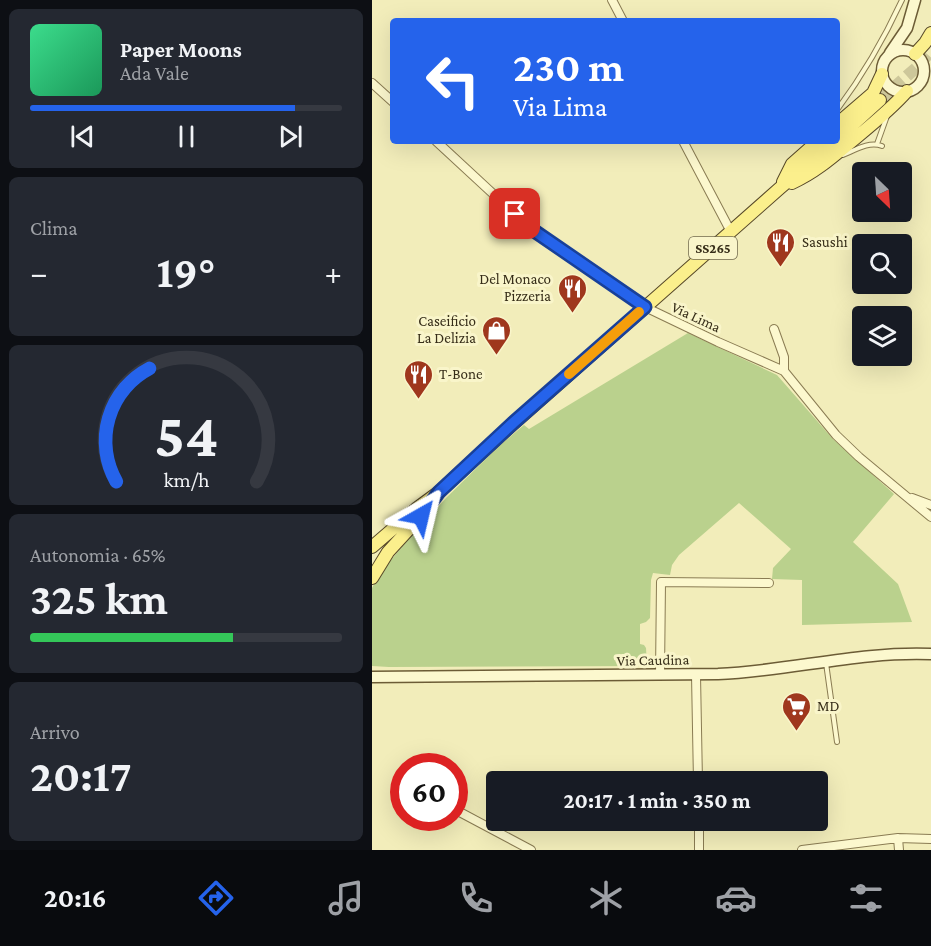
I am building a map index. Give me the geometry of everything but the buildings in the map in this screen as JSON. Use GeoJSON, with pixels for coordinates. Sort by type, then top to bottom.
{"type":"FeatureCollection","features":[{"type":"Feature","properties":{"kind":"main road"},"geometry":{"type":"LineString","coordinates":[[840,121],[873,93],[882,74],[884,61],[907,28],[915,0]]}},
{"type":"Feature","properties":{"kind":"main road"},"geometry":{"type":"LineString","coordinates":[[907,28],[912,52]]}},
{"type":"Feature","properties":{"kind":"main road"},"geometry":{"type":"LineString","coordinates":[[912,52],[926,43],[931,33]]}},
{"type":"Feature","properties":{"kind":"main road"},"geometry":{"type":"LineString","coordinates":[[889,55],[895,51],[912,52],[921,59],[927,65],[919,85]]}},
{"type":"Feature","properties":{"kind":"main road"},"geometry":{"type":"LineString","coordinates":[[882,74],[889,86],[901,92],[914,89],[931,76]]}},
{"type":"Feature","properties":{"kind":"main road"},"geometry":{"type":"LineString","coordinates":[[780,188],[809,175],[831,159],[885,105],[907,91]]}},
{"type":"Feature","properties":{"kind":"main road","name":"SS265"},"geometry":{"type":"LineString","coordinates":[[840,137],[885,105]]}},
{"type":"Feature","properties":{"kind":"main road"},"geometry":{"type":"LineString","coordinates":[[780,188],[792,165],[815,144]]}},
{"type":"Feature","properties":{"kind":"main road","name":"SS265"},"geometry":{"type":"LineString","coordinates":[[372,547],[439,492],[513,423],[831,144]]}},
{"type":"Feature","properties":{"kind":"main road","name":"SS265"},"geometry":{"type":"LineString","coordinates":[[372,578],[388,552],[421,516],[439,492]]}},
{"type":"Feature","properties":{"kind":"main road"},"geometry":{"type":"LineString","coordinates":[[372,567],[388,552]]}},
{"type":"Feature","properties":{"kind":"main road","name":"Via Caudina"},"geometry":{"type":"LineString","coordinates":[[373,677],[745,673],[863,657],[931,654]]}},
{"type":"Feature","properties":{"kind":"street"},"geometry":{"type":"LineString","coordinates":[[612,0],[621,18]]}},
{"type":"Feature","properties":{"kind":"street"},"geometry":{"type":"LineString","coordinates":[[372,84],[390,99]]}},
{"type":"Feature","properties":{"kind":"street","name":"Via Lima"},"geometry":{"type":"LineString","coordinates":[[439,144],[530,228],[645,307],[784,372],[836,435],[931,517]]}},
{"type":"Feature","properties":{"kind":"street"},"geometry":{"type":"LineString","coordinates":[[685,144],[731,232]]}},
{"type":"Feature","properties":{"kind":"street","name":"Via Lima"},"geometry":{"type":"LineString","coordinates":[[774,329],[784,357],[784,372]]}},
{"type":"Feature","properties":{"kind":"street","name":"Via Lima"},"geometry":{"type":"LineString","coordinates":[[905,495],[931,505]]}},
{"type":"Feature","properties":{"kind":"street"},"geometry":{"type":"LineString","coordinates":[[660,674],[661,582],[769,583]]}},
{"type":"Feature","properties":{"kind":"street"},"geometry":{"type":"LineString","coordinates":[[696,675],[698,771]]}},
{"type":"Feature","properties":{"kind":"street"},"geometry":{"type":"LineString","coordinates":[[468,816],[531,850]]}},
{"type":"Feature","properties":{"kind":"street"},"geometry":{"type":"LineString","coordinates":[[699,831],[699,850]]}},
{"type":"Feature","properties":{"kind":"street"},"geometry":{"type":"LineString","coordinates":[[802,850],[898,838],[931,839]]}},
{"type":"Feature","properties":{"kind":"street"},"geometry":{"type":"LineString","coordinates":[[898,838],[899,850]]}},
{"type":"Feature","properties":{"kind":"lane"},"geometry":{"type":"LineString","coordinates":[[840,106],[870,62],[902,0]]}},
{"type":"Feature","properties":{"kind":"lane"},"geometry":{"type":"LineString","coordinates":[[831,159],[868,145],[879,145],[885,105]]}},
{"type":"Feature","properties":{"kind":"lane"},"geometry":{"type":"LineString","coordinates":[[826,663],[837,742]]}},
{"type":"Feature","properties":{"kind":"green space"},"geometry":{"type":"Polygon","coordinates":[[[688,333],[777,375],[832,438],[894,494],[853,542],[898,584],[912,622],[802,625],[802,580],[772,579],[773,568],[791,549],[739,503],[679,555],[672,565],[670,575],[653,573],[650,618],[640,624],[640,644],[646,648],[647,666],[372,666],[372,588],[380,573],[447,497],[524,425],[529,429],[688,333]]]}},
{"type":"Feature","properties":{"kind":"tunnel"},"geometry":{"type":"LineString","coordinates":[[880,100],[916,68],[931,51]]}},
{"type":"Feature","properties":{"kind":"slow traffic"},"geometry":{"type":"LineString","coordinates":[[569,374],[639,312]]}},
{"type":"Feature","properties":{"kind":"place","name":"Sasushi"},"geometry":{"type":"Point","coordinates":[781,268]}},
{"type":"Feature","properties":{"kind":"place","name":"Del Monaco Pizzeria"},"geometry":{"type":"Point","coordinates":[572,314]}},
{"type":"Feature","properties":{"kind":"place","name":"Caseificio La Delizia"},"geometry":{"type":"Point","coordinates":[497,356]}},
{"type":"Feature","properties":{"kind":"place","name":"T-Bone"},"geometry":{"type":"Point","coordinates":[418,400]}},
{"type":"Feature","properties":{"kind":"place","name":"MD"},"geometry":{"type":"Point","coordinates":[796,732]}},
{"type":"Feature","properties":{"kind":"route"},"geometry":{"type":"LineString","coordinates":[[421,516],[439,492],[513,423],[645,307],[530,228],[515,214]]}}]}
